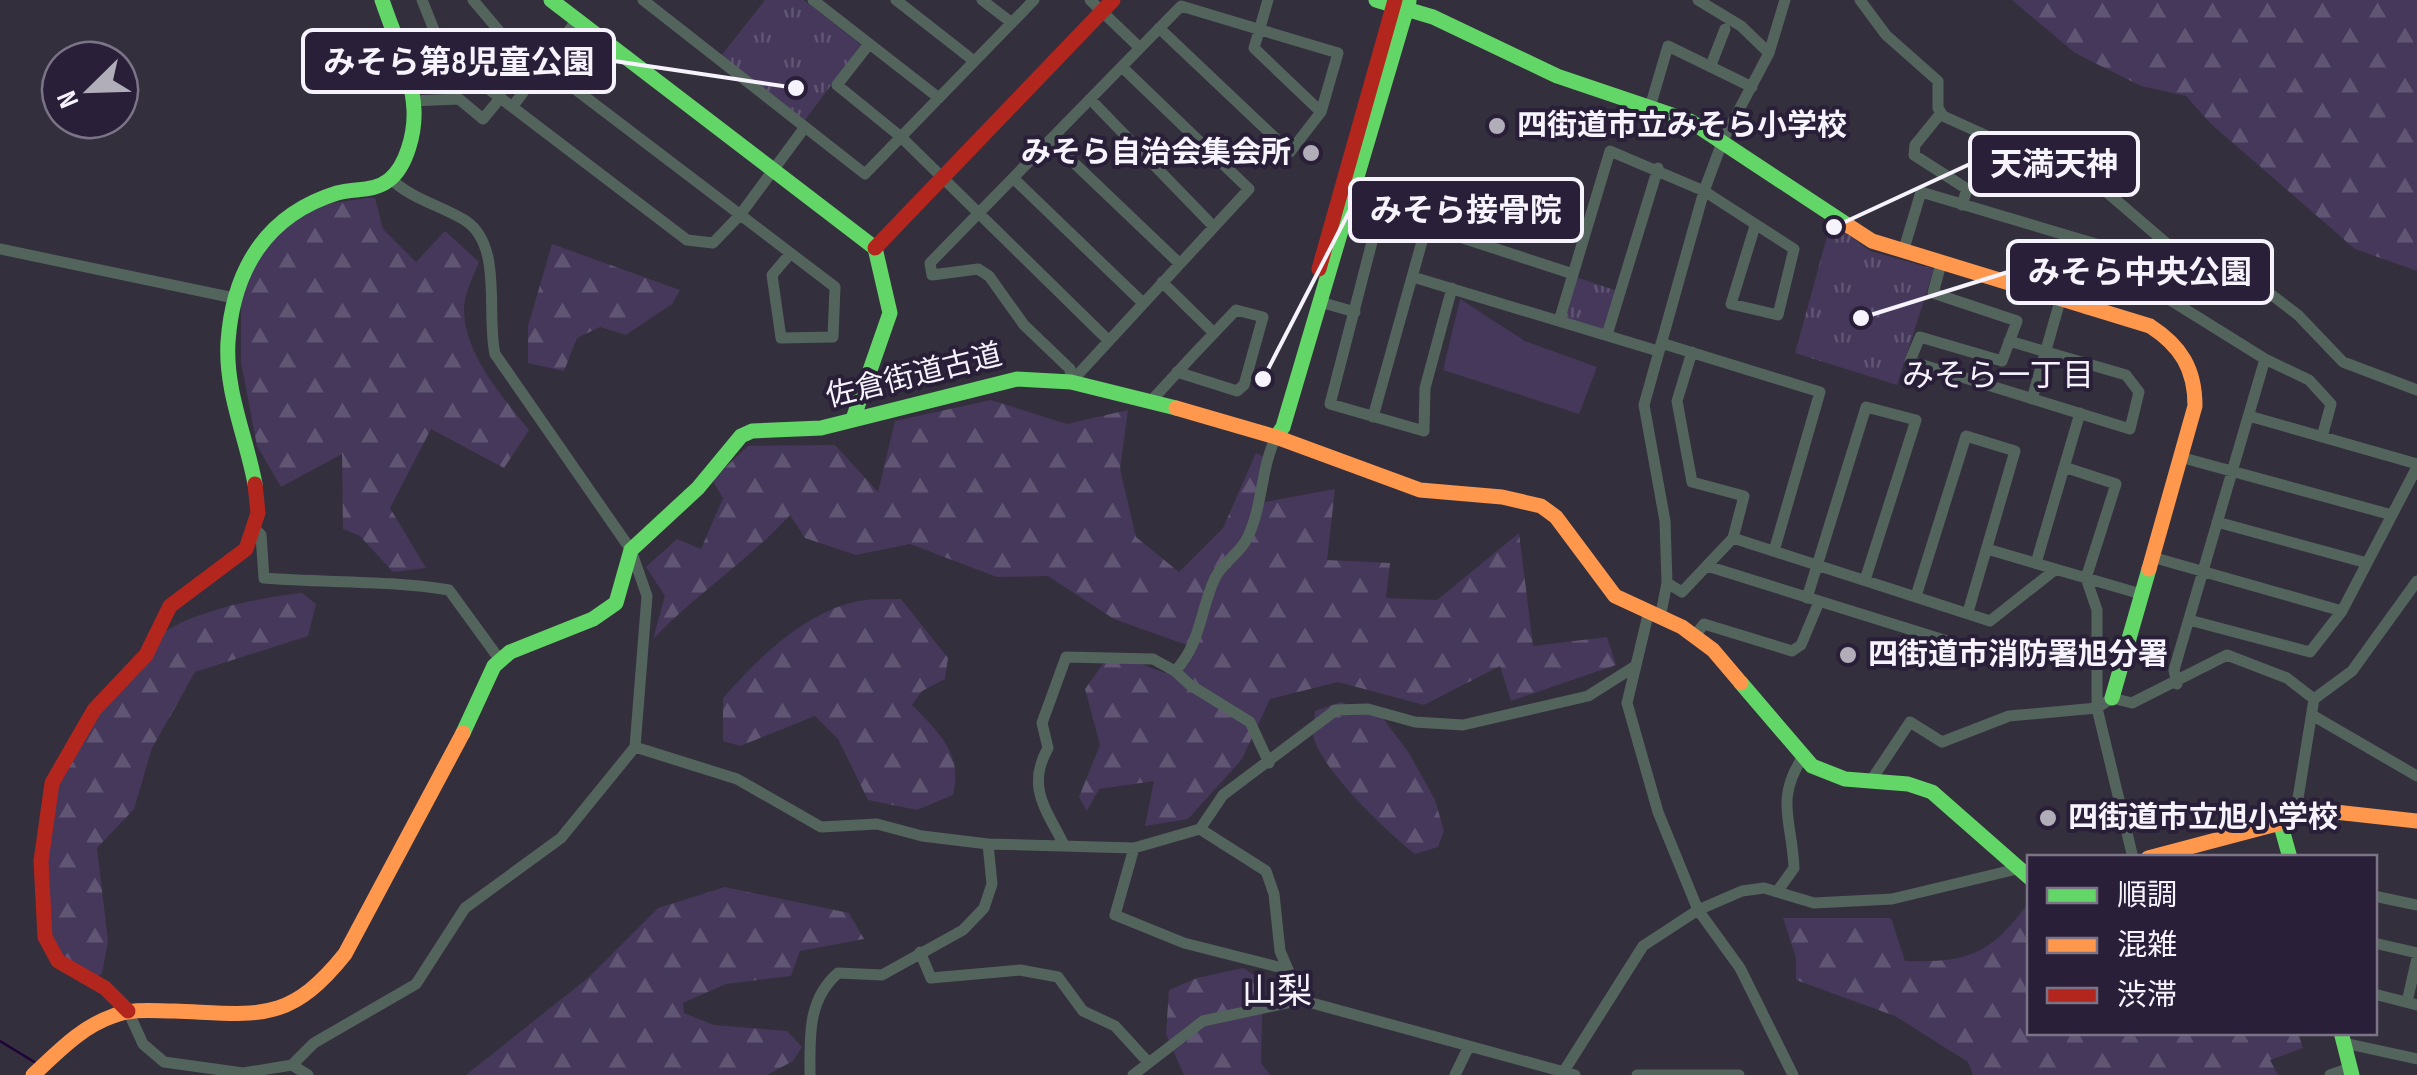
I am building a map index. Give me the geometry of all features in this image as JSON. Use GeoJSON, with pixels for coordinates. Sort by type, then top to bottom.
{"type":"FeatureCollection","features":[{"type":"Feature","properties":{"kind":"street"},"geometry":{"type":"LineString","coordinates":[[382,0],[412,100],[413,124],[391,179]]}},
{"type":"Feature","properties":{"kind":"street"},"geometry":{"type":"LineString","coordinates":[[422,0],[444,55],[687,240],[713,244],[805,126]]}},
{"type":"Feature","properties":{"kind":"street"},"geometry":{"type":"LineString","coordinates":[[474,0],[500,32],[740,214],[834,288],[833,337],[781,338],[772,274],[790,254]]}},
{"type":"Feature","properties":{"kind":"street"},"geometry":{"type":"LineString","coordinates":[[551,0],[770,172],[875,248],[890,312],[852,420]]}},
{"type":"Feature","properties":{"kind":"street"},"geometry":{"type":"LineString","coordinates":[[643,0],[865,174],[1034,0]]}},
{"type":"Feature","properties":{"kind":"street"},"geometry":{"type":"LineString","coordinates":[[812,0],[939,98]]}},
{"type":"Feature","properties":{"kind":"street"},"geometry":{"type":"LineString","coordinates":[[896,0],[974,61]]}},
{"type":"Feature","properties":{"kind":"street"},"geometry":{"type":"LineString","coordinates":[[982,0],[1012,23]]}},
{"type":"Feature","properties":{"kind":"street"},"geometry":{"type":"LineString","coordinates":[[1268,0],[1254,48],[1322,112]]}},
{"type":"Feature","properties":{"kind":"street"},"geometry":{"type":"LineString","coordinates":[[1376,0],[1401,3],[1557,76],[1690,121],[1872,242],[2150,326],[2167,336],[2187,358],[2196,379],[2195,406],[2112,698],[2097,708],[2009,716],[1942,742],[1910,722],[1870,782]]}},
{"type":"Feature","properties":{"kind":"street"},"geometry":{"type":"LineString","coordinates":[[1698,0],[1741,26],[1769,52]]}},
{"type":"Feature","properties":{"kind":"street"},"geometry":{"type":"LineString","coordinates":[[1775,1075],[1792,1072],[1740,968],[1698,910],[1658,812],[1627,704],[1634,667],[1667,583],[1665,521],[1644,420],[1642,379],[1660,347],[1722,140],[1769,52],[1785,0]]}},
{"type":"Feature","properties":{"kind":"street"},"geometry":{"type":"LineString","coordinates":[[1860,0],[1886,35],[1938,81],[1941,113],[1915,145],[1914,155],[1968,189],[1962,205]]}},
{"type":"Feature","properties":{"kind":"street"},"geometry":{"type":"LineString","coordinates":[[1175,670],[1186,660],[1202,626],[1214,579],[1246,541],[1268,453],[1284,427],[1401,3]]}},
{"type":"Feature","properties":{"kind":"street"},"geometry":{"type":"LineString","coordinates":[[1276,437],[1274,422],[1401,3]]}},
{"type":"Feature","properties":{"kind":"street"},"geometry":{"type":"LineString","coordinates":[[875,248],[1101,4],[1140,48]]}},
{"type":"Feature","properties":{"kind":"street"},"geometry":{"type":"LineString","coordinates":[[1070,382],[1070,369],[1024,325],[989,276],[978,269],[932,275],[930,263],[1159,28],[1181,6],[1338,52],[1322,112],[1290,152],[1159,28]]}},
{"type":"Feature","properties":{"kind":"street"},"geometry":{"type":"LineString","coordinates":[[513,106],[576,21]]}},
{"type":"Feature","properties":{"kind":"street"},"geometry":{"type":"LineString","coordinates":[[1711,65],[1725,29]]}},
{"type":"Feature","properties":{"kind":"street"},"geometry":{"type":"LineString","coordinates":[[870,44],[838,84],[900,137],[1108,340]]}},
{"type":"Feature","properties":{"kind":"street"},"geometry":{"type":"LineString","coordinates":[[1650,108],[1668,46],[1752,87]]}},
{"type":"Feature","properties":{"kind":"street"},"geometry":{"type":"LineString","coordinates":[[1070,382],[1249,189],[1122,66]]}},
{"type":"Feature","properties":{"kind":"street"},"geometry":{"type":"LineString","coordinates":[[412,100],[458,100],[483,118],[501,97]]}},
{"type":"Feature","properties":{"kind":"street"},"geometry":{"type":"LineString","coordinates":[[1090,99],[1214,227]]}},
{"type":"Feature","properties":{"kind":"street"},"geometry":{"type":"LineString","coordinates":[[1941,113],[2102,188],[2178,250],[2202,264],[2251,279],[2298,315],[2343,362],[2417,390]]}},
{"type":"Feature","properties":{"kind":"street"},"geometry":{"type":"LineString","coordinates":[[1050,140],[1180,264]]}},
{"type":"Feature","properties":{"kind":"street"},"geometry":{"type":"LineString","coordinates":[[1558,320],[1610,151],[1658,168],[1704,191],[1796,252],[1778,315],[1773,317],[1731,304],[1755,226]]}},
{"type":"Feature","properties":{"kind":"street"},"geometry":{"type":"LineString","coordinates":[[1607,335],[1658,168]]}},
{"type":"Feature","properties":{"kind":"street"},"geometry":{"type":"LineString","coordinates":[[1013,178],[1143,303]]}},
{"type":"Feature","properties":{"kind":"street"},"geometry":{"type":"LineString","coordinates":[[391,179],[475,230],[490,258],[489,328],[495,354],[630,550],[647,596],[635,747],[561,838],[478,894],[456,916],[416,984],[314,1042],[292,1065],[242,1073],[164,1062],[143,1044],[128,1011],[105,988],[58,961],[45,937],[41,862],[52,782],[94,710],[146,656],[170,606],[246,549],[256,530],[252,469],[230,388],[228,357],[234,298],[251,252],[273,225],[338,193],[391,179]]}},
{"type":"Feature","properties":{"kind":"street"},"geometry":{"type":"LineString","coordinates":[[1903,252],[1922,192],[2123,252],[2166,298],[2265,359],[2309,380],[2332,404],[2322,437]]}},
{"type":"Feature","properties":{"kind":"street"},"geometry":{"type":"LineString","coordinates":[[1452,288],[1425,388],[1424,430],[1330,404],[1380,211],[1573,274]]}},
{"type":"Feature","properties":{"kind":"street"},"geometry":{"type":"LineString","coordinates":[[1373,416],[1426,228]]}},
{"type":"Feature","properties":{"kind":"street"},"geometry":{"type":"LineString","coordinates":[[0,249],[234,298]]}},
{"type":"Feature","properties":{"kind":"street"},"geometry":{"type":"LineString","coordinates":[[2086,309],[2106,250]]}},
{"type":"Feature","properties":{"kind":"street"},"geometry":{"type":"LineString","coordinates":[[1941,264],[1933,293],[2017,321],[2002,361],[1920,337],[1910,361],[2130,429],[2140,392],[2126,375],[2010,341]]}},
{"type":"Feature","properties":{"kind":"street"},"geometry":{"type":"LineString","coordinates":[[1413,277],[1607,335],[1692,352],[1820,392],[1774,551]]}},
{"type":"Feature","properties":{"kind":"street"},"geometry":{"type":"LineString","coordinates":[[1162,282],[1214,333]]}},
{"type":"Feature","properties":{"kind":"street"},"geometry":{"type":"LineString","coordinates":[[2032,399],[2060,301]]}},
{"type":"Feature","properties":{"kind":"street"},"geometry":{"type":"LineString","coordinates":[[1320,302],[1355,312]]}},
{"type":"Feature","properties":{"kind":"street"},"geometry":{"type":"LineString","coordinates":[[1151,401],[1214,333],[1236,310],[1263,317],[1244,385],[1237,392],[1178,372]]}},
{"type":"Feature","properties":{"kind":"street"},"geometry":{"type":"LineString","coordinates":[[1667,583],[1682,592],[1733,538],[1744,496],[1692,482],[1677,401],[1692,352]]}},
{"type":"Feature","properties":{"kind":"street"},"geometry":{"type":"LineString","coordinates":[[2177,684],[2174,670],[2265,359]]}},
{"type":"Feature","properties":{"kind":"street","name":"佐倉街道古道"},"geometry":{"type":"LineString","coordinates":[[630,550],[698,488],[741,436],[852,420],[998,382],[1036,378],[1070,382],[1276,437],[1420,490],[1502,497],[1541,506],[1565,527],[1603,583],[1654,617],[1696,634],[1802,758],[1833,776],[1932,792],[2023,873]]}},
{"type":"Feature","properties":{"kind":"street"},"geometry":{"type":"LineString","coordinates":[[1696,634],[1704,624],[1792,651],[1801,645],[1866,407],[1916,420],[1865,580]]}},
{"type":"Feature","properties":{"kind":"street"},"geometry":{"type":"LineString","coordinates":[[2036,563],[2080,413]]}},
{"type":"Feature","properties":{"kind":"street"},"geometry":{"type":"LineString","coordinates":[[2189,620],[2310,652],[2342,611],[2417,465],[2249,416]]}},
{"type":"Feature","properties":{"kind":"street"},"geometry":{"type":"LineString","coordinates":[[1916,596],[1966,436],[2015,451],[1968,612]]}},
{"type":"Feature","properties":{"kind":"street"},"geometry":{"type":"LineString","coordinates":[[2180,457],[2392,515]]}},
{"type":"Feature","properties":{"kind":"street"},"geometry":{"type":"LineString","coordinates":[[2064,467],[2116,484],[2086,578],[2097,610],[2097,708],[2132,855]]}},
{"type":"Feature","properties":{"kind":"street"},"geometry":{"type":"LineString","coordinates":[[2217,522],[2367,563]]}},
{"type":"Feature","properties":{"kind":"street"},"geometry":{"type":"LineString","coordinates":[[256,530],[260,535],[264,578],[330,583],[362,580],[448,590],[500,660]]}},
{"type":"Feature","properties":{"kind":"street"},"geometry":{"type":"LineString","coordinates":[[1733,538],[1990,622],[2056,569]]}},
{"type":"Feature","properties":{"kind":"street"},"geometry":{"type":"LineString","coordinates":[[1987,549],[2141,594]]}},
{"type":"Feature","properties":{"kind":"street"},"geometry":{"type":"LineString","coordinates":[[33,1075],[80,1032],[128,1011],[259,1014],[296,1002],[318,986],[345,954],[396,852],[444,775],[476,699],[500,660],[606,611],[622,592],[630,550]]}},
{"type":"Feature","properties":{"kind":"street"},"geometry":{"type":"LineString","coordinates":[[2152,556],[2342,611]]}},
{"type":"Feature","properties":{"kind":"street"},"geometry":{"type":"LineString","coordinates":[[1706,566],[1958,644]]}},
{"type":"Feature","properties":{"kind":"street"},"geometry":{"type":"LineString","coordinates":[[2290,855],[2288,820],[2314,699],[2352,672],[2417,580]]}},
{"type":"Feature","properties":{"kind":"street"},"geometry":{"type":"LineString","coordinates":[[2112,698],[2132,703],[2177,684],[2227,655],[2287,678],[2314,699]]}},
{"type":"Feature","properties":{"kind":"street"},"geometry":{"type":"LineString","coordinates":[[1064,845],[1037,790],[1036,768],[1048,748],[1042,723],[1066,657],[1154,659],[1250,722],[1269,763]]}},
{"type":"Feature","properties":{"kind":"street"},"geometry":{"type":"LineString","coordinates":[[635,747],[738,779],[821,827],[876,824],[922,836],[988,844],[1134,848],[1200,829],[1223,795],[1336,710],[1368,709],[1415,722],[1463,726],[1588,696],[1634,667]]}},
{"type":"Feature","properties":{"kind":"street"},"geometry":{"type":"LineString","coordinates":[[2312,714],[2417,776]]}},
{"type":"Feature","properties":{"kind":"street"},"geometry":{"type":"LineString","coordinates":[[1778,889],[1794,868],[1792,821],[1783,801],[1786,783],[1802,758]]}},
{"type":"Feature","properties":{"kind":"street"},"geometry":{"type":"LineString","coordinates":[[2159,855],[2340,810],[2417,820]]}},
{"type":"Feature","properties":{"kind":"street"},"geometry":{"type":"LineString","coordinates":[[1200,829],[1266,870],[1274,894],[1286,969],[1301,1000]]}},
{"type":"Feature","properties":{"kind":"street"},"geometry":{"type":"LineString","coordinates":[[810,1075],[810,1020],[828,982],[838,974],[882,975],[963,930],[984,908],[992,884],[988,844]]}},
{"type":"Feature","properties":{"kind":"street"},"geometry":{"type":"LineString","coordinates":[[1134,848],[1115,915],[1184,943],[1286,969]]}},
{"type":"Feature","properties":{"kind":"street"},"geometry":{"type":"LineString","coordinates":[[1133,1075],[1146,1061],[1203,1022],[1301,1000],[1569,1073],[1643,946],[1698,910],[1742,890],[1778,889],[1814,903],[1892,898],[2023,873]]}},
{"type":"Feature","properties":{"kind":"street"},"geometry":{"type":"LineString","coordinates":[[2377,897],[2417,905]]}},
{"type":"Feature","properties":{"kind":"street"},"geometry":{"type":"LineString","coordinates":[[2377,945],[2417,956],[2412,1003],[2377,995]]}},
{"type":"Feature","properties":{"kind":"street"},"geometry":{"type":"LineString","coordinates":[[920,952],[931,978],[1020,970],[1058,978],[1084,1011],[1114,1026],[1146,1061]]}},
{"type":"Feature","properties":{"kind":"street"},"geometry":{"type":"LineString","coordinates":[[2342,1073],[2342,1038],[2417,1060]]}},
{"type":"Feature","properties":{"kind":"street"},"geometry":{"type":"LineString","coordinates":[[1455,1075],[1468,1048]]}},
{"type":"Feature","properties":{"kind":"street"},"geometry":{"type":"LineString","coordinates":[[292,1065],[308,1075]]}},
{"type":"Feature","properties":{"kind":"street"},"geometry":{"type":"LineString","coordinates":[[1637,1075],[1739,1075]]}},
{"type":"Feature","properties":{"kind":"green space"},"geometry":{"type":"Polygon","coordinates":[[[765,0],[804,0],[861,45],[805,120],[721,56],[765,0]]]}},
{"type":"Feature","properties":{"kind":"green space"},"geometry":{"type":"Polygon","coordinates":[[[2012,0],[2417,0],[2417,271],[2355,249],[2211,124],[2186,96],[2141,86],[2075,53],[2012,0]]]}},
{"type":"Feature","properties":{"kind":"green space"},"geometry":{"type":"Polygon","coordinates":[[[375,198],[383,229],[416,262],[445,231],[479,262],[464,307],[470,341],[486,373],[529,430],[504,468],[431,429],[390,508],[426,568],[393,572],[360,536],[343,529],[342,454],[281,487],[257,446],[241,362],[241,281],[272,231],[316,206],[375,198]]]}},
{"type":"Feature","properties":{"kind":"green space"},"geometry":{"type":"Polygon","coordinates":[[[1841,229],[1870,251],[1934,269],[1897,385],[1795,353],[1828,233],[1836,237],[1841,229]]]}},
{"type":"Feature","properties":{"kind":"green space"},"geometry":{"type":"Polygon","coordinates":[[[552,244],[680,290],[672,304],[626,335],[600,327],[577,338],[564,371],[528,363],[528,326],[552,244]]]}},
{"type":"Feature","properties":{"kind":"green space"},"geometry":{"type":"Polygon","coordinates":[[[1576,277],[1617,291],[1605,331],[1564,318],[1576,277]]]}},
{"type":"Feature","properties":{"kind":"green space"},"geometry":{"type":"Polygon","coordinates":[[[1460,299],[1525,341],[1597,367],[1579,414],[1443,370],[1460,299]]]}},
{"type":"Feature","properties":{"kind":"green space"},"geometry":{"type":"Polygon","coordinates":[[[991,400],[1067,424],[1128,410],[1120,469],[1136,537],[1179,572],[1223,528],[1256,453],[1266,458],[1254,504],[1335,489],[1327,560],[1390,563],[1386,598],[1437,600],[1519,533],[1533,646],[1607,637],[1616,665],[1511,701],[1500,666],[1424,705],[1338,682],[1270,699],[1242,759],[1188,819],[1145,826],[1154,781],[1099,789],[1087,811],[1079,797],[1100,745],[1085,689],[1111,653],[1165,673],[1195,648],[1114,619],[1048,576],[997,577],[910,544],[856,555],[805,538],[790,515],[653,639],[665,596],[646,567],[677,539],[701,549],[723,498],[712,480],[748,446],[835,445],[878,492],[895,421],[991,400]]]}},
{"type":"Feature","properties":{"kind":"green space"},"geometry":{"type":"Polygon","coordinates":[[[302,593],[316,604],[308,636],[195,672],[152,748],[134,809],[97,848],[108,941],[102,974],[81,983],[53,959],[47,849],[51,805],[62,769],[125,677],[169,629],[234,605],[302,593]]]}},
{"type":"Feature","properties":{"kind":"green space"},"geometry":{"type":"Polygon","coordinates":[[[901,599],[948,658],[945,679],[922,691],[912,705],[952,755],[953,795],[917,810],[868,800],[838,739],[815,716],[740,746],[723,741],[723,698],[782,640],[835,608],[860,601],[901,599]]]}},
{"type":"Feature","properties":{"kind":"green space"},"geometry":{"type":"Polygon","coordinates":[[[1341,702],[1382,717],[1409,753],[1435,800],[1444,831],[1438,847],[1415,854],[1373,816],[1328,765],[1313,735],[1315,711],[1341,702]]]}},
{"type":"Feature","properties":{"kind":"green space"},"geometry":{"type":"Polygon","coordinates":[[[725,887],[849,913],[864,939],[800,951],[791,976],[726,984],[683,1003],[684,1013],[714,1025],[787,1031],[802,1047],[793,1061],[767,1075],[466,1075],[589,977],[658,908],[725,887]]]}},
{"type":"Feature","properties":{"kind":"green space"},"geometry":{"type":"Polygon","coordinates":[[[2027,905],[2027,1035],[2299,1035],[2303,1048],[2270,1060],[2278,1075],[1973,1075],[1968,1062],[1895,1016],[1796,980],[1796,958],[1783,918],[1891,918],[1905,961],[1946,960],[1977,952],[2027,905]]]}},
{"type":"Feature","properties":{"kind":"green space"},"geometry":{"type":"Polygon","coordinates":[[[1243,968],[1263,981],[1261,1063],[1270,1075],[1184,1075],[1166,1034],[1169,990],[1197,978],[1243,968]]]}},
{"type":"Feature","properties":{"kind":"waterway"},"geometry":{"type":"LineString","coordinates":[[0,1041],[36,1063]]}},
{"type":"Feature","properties":{"kind":"traffic: fast"},"geometry":{"type":"LineString","coordinates":[[255,484],[228,360],[237,291],[258,249],[291,215],[337,193],[383,184],[405,158],[413,128],[413,96],[382,0]]}},
{"type":"Feature","properties":{"kind":"traffic: fast"},"geometry":{"type":"LineString","coordinates":[[551,0],[875,248],[890,313],[853,419]]}},
{"type":"Feature","properties":{"kind":"traffic: fast"},"geometry":{"type":"LineString","coordinates":[[1376,0],[1433,17],[1557,76],[1690,121],[1849,226]]}},
{"type":"Feature","properties":{"kind":"traffic: fast"},"geometry":{"type":"LineString","coordinates":[[1276,437],[1283,427],[1409,1]]}},
{"type":"Feature","properties":{"kind":"traffic: fast"},"geometry":{"type":"LineString","coordinates":[[463,733],[494,666],[510,652],[593,619],[616,603],[631,550],[698,488],[741,436],[752,431],[821,428],[1017,379],[1071,382],[1176,408]]}},
{"type":"Feature","properties":{"kind":"traffic: fast"},"geometry":{"type":"LineString","coordinates":[[2112,698],[2149,569]]}},
{"type":"Feature","properties":{"kind":"traffic: fast"},"geometry":{"type":"LineString","coordinates":[[1741,683],[1812,766],[1845,779],[1908,784],[1932,792],[2027,875]]}},
{"type":"Feature","properties":{"kind":"traffic: fast"},"geometry":{"type":"LineString","coordinates":[[2280,822],[2289,855]]}},
{"type":"Feature","properties":{"kind":"traffic: fast"},"geometry":{"type":"LineString","coordinates":[[2342,1035],[2352,1075]]}},
{"type":"Feature","properties":{"kind":"traffic: slow"},"geometry":{"type":"LineString","coordinates":[[1849,226],[1872,241],[2150,326],[2178,350],[2189,370],[2195,406],[2149,569]]}},
{"type":"Feature","properties":{"kind":"traffic: slow"},"geometry":{"type":"LineString","coordinates":[[1176,408],[1276,437],[1420,490],[1502,497],[1541,506],[1556,517],[1615,596],[1682,627],[1713,650],[1741,683]]}},
{"type":"Feature","properties":{"kind":"traffic: slow"},"geometry":{"type":"LineString","coordinates":[[33,1075],[80,1033],[121,1013],[250,1013],[288,1004],[306,993],[345,954],[463,733]]}},
{"type":"Feature","properties":{"kind":"traffic: slow"},"geometry":{"type":"LineString","coordinates":[[2159,855],[2326,811],[2417,821]]}},
{"type":"Feature","properties":{"kind":"traffic: jam"},"geometry":{"type":"LineString","coordinates":[[875,248],[1113,0]]}},
{"type":"Feature","properties":{"kind":"traffic: jam"},"geometry":{"type":"LineString","coordinates":[[1319,269],[1395,0]]}},
{"type":"Feature","properties":{"kind":"traffic: jam"},"geometry":{"type":"LineString","coordinates":[[128,1011],[105,988],[58,961],[45,937],[41,861],[52,783],[94,710],[146,655],[170,606],[246,549],[258,513],[255,484]]}},
{"type":"Feature","properties":{"kind":"place","name":"みそら第8児童公園"},"geometry":{"type":"Point","coordinates":[796,88]}},
{"type":"Feature","properties":{"kind":"place","name":"四街道市立みそら小学校"},"geometry":{"type":"Point","coordinates":[1497,126]}},
{"type":"Feature","properties":{"kind":"place","name":"みそら自治会集会所"},"geometry":{"type":"Point","coordinates":[1311,153]}},
{"type":"Feature","properties":{"kind":"place","name":"天満天神"},"geometry":{"type":"Point","coordinates":[1834,227]}},
{"type":"Feature","properties":{"kind":"place","name":"みそら中央公園"},"geometry":{"type":"Point","coordinates":[1861,318]}},
{"type":"Feature","properties":{"kind":"place","name":"みそら接骨院"},"geometry":{"type":"Point","coordinates":[1263,379]}},
{"type":"Feature","properties":{"kind":"place","name":"四街道市消防署旭分署"},"geometry":{"type":"Point","coordinates":[1848,655]}},
{"type":"Feature","properties":{"kind":"place","name":"四街道市立旭小学校"},"geometry":{"type":"Point","coordinates":[2048,818]}},
{"type":"Feature","properties":{"kind":"district","name":"みそら一丁目"},"geometry":{"type":"Point","coordinates":[1998,376]}},
{"type":"Feature","properties":{"kind":"district","name":"山梨"},"geometry":{"type":"Point","coordinates":[1277,992]}}]}
